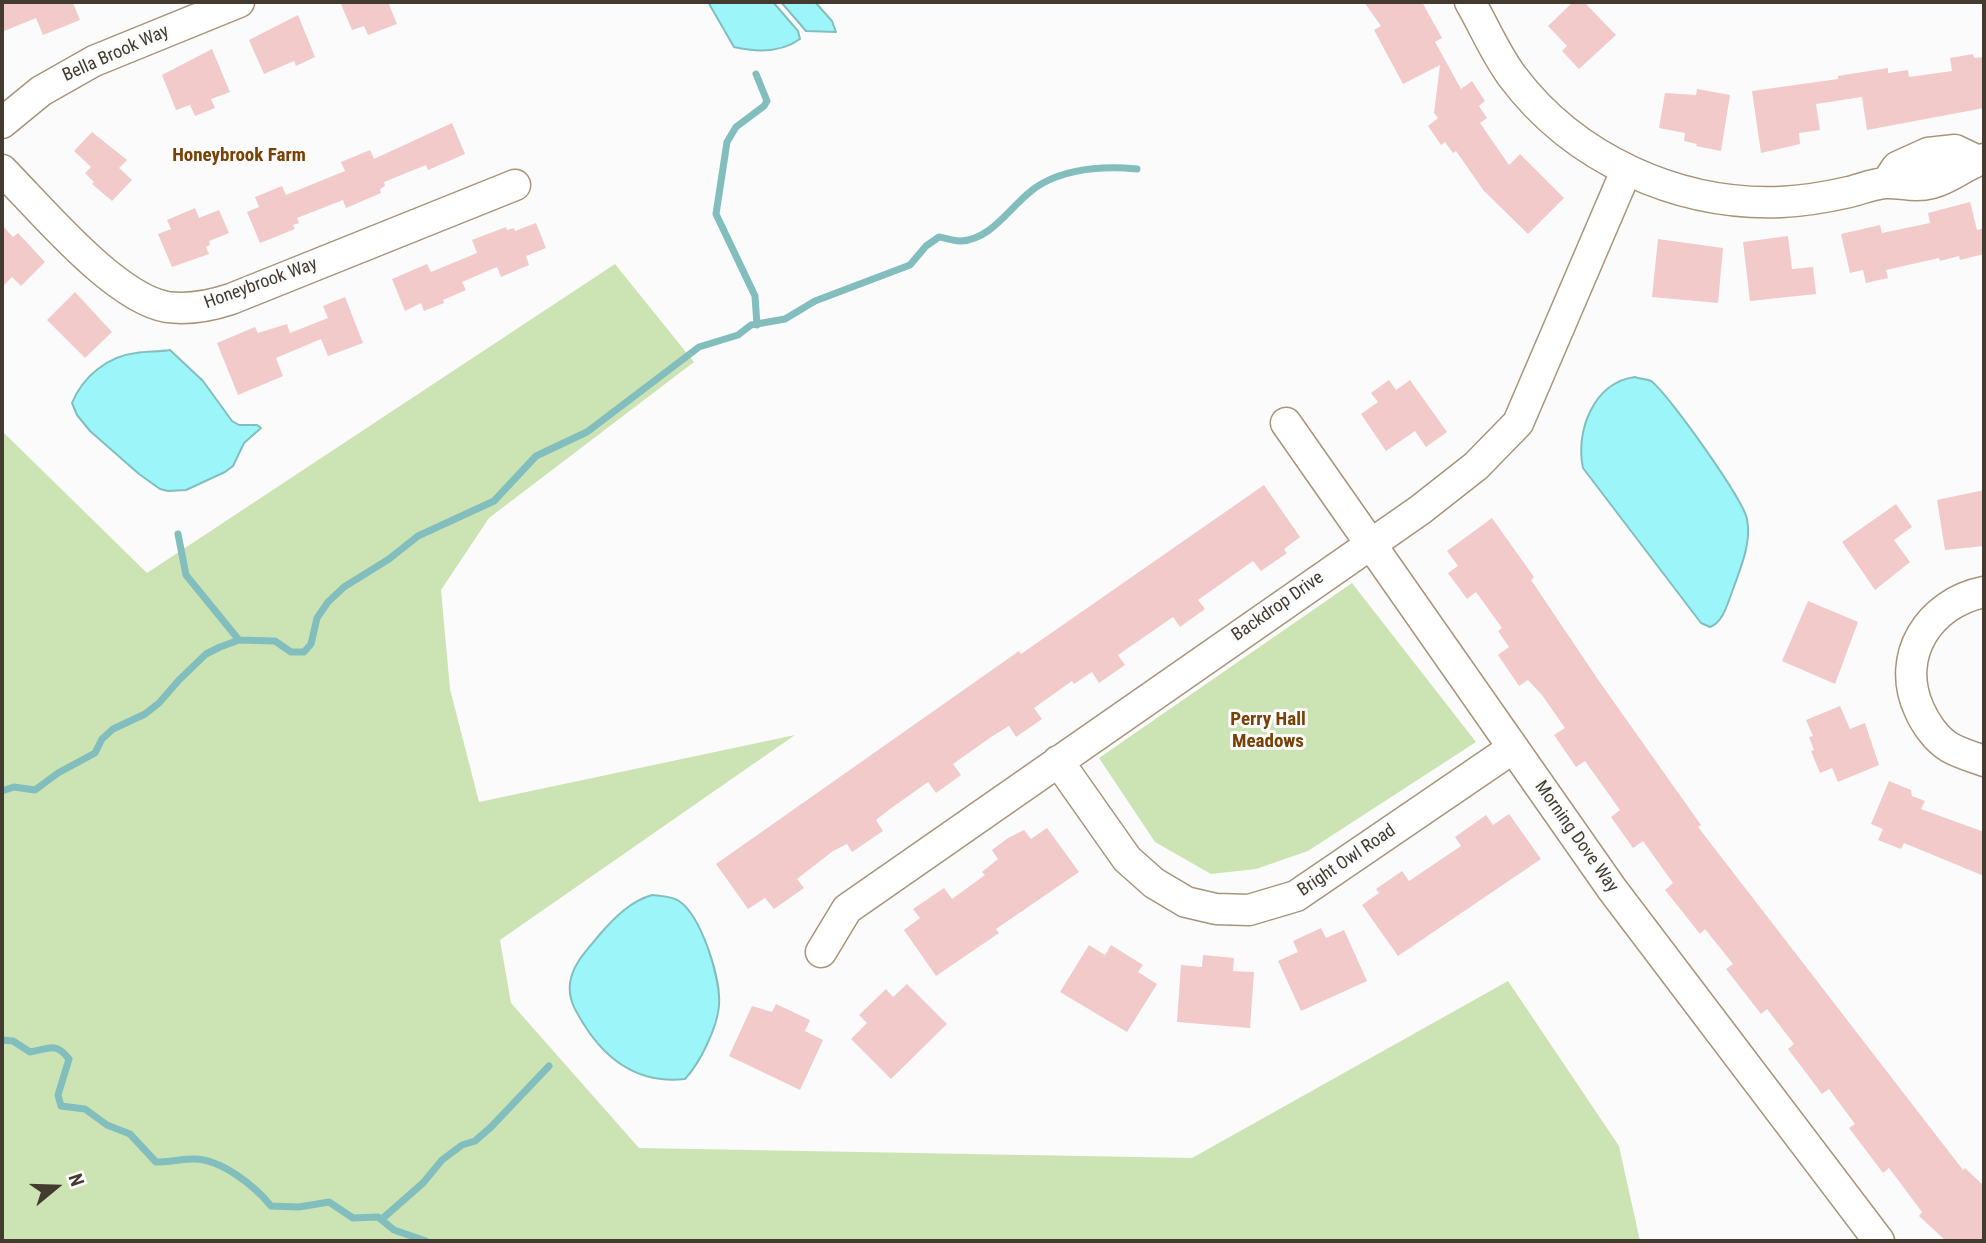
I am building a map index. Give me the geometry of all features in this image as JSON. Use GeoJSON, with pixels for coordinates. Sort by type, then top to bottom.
{"type":"FeatureCollection","features":[{"type":"Feature","properties":{"kind":"street","name":"Bella Brook Way"},"geometry":{"type":"LineString","coordinates":[[2,123],[41,91],[84,65],[239,2]]}},
{"type":"Feature","properties":{"kind":"street"},"geometry":{"type":"LineString","coordinates":[[1479,6],[1512,75],[1533,100],[1583,143],[1626,171],[1666,186],[1743,201],[1815,199],[1887,183],[1906,187],[1931,184],[1958,174],[1980,159]]}},
{"type":"Feature","properties":{"kind":"street","name":"Honeybrook Way"},"geometry":{"type":"LineString","coordinates":[[2,170],[106,273],[145,300],[166,307],[186,308],[231,299],[515,185]]}},
{"type":"Feature","properties":{"kind":"street","name":"Backdrop Drive"},"geometry":{"type":"LineString","coordinates":[[821,952],[847,909],[1420,510],[1476,466],[1518,423],[1626,171]]}},
{"type":"Feature","properties":{"kind":"street","name":"Morning Dove Way"},"geometry":{"type":"LineString","coordinates":[[1286,423],[1612,890],[1879,1241]]}},
{"type":"Feature","properties":{"kind":"street"},"geometry":{"type":"LineString","coordinates":[[1984,592],[1964,596],[1947,605],[1930,624],[1916,646],[1909,680],[1925,723],[1948,747],[1984,761]]}},
{"type":"Feature","properties":{"kind":"street","name":"Bright Owl Road"},"geometry":{"type":"LineString","coordinates":[[1058,761],[1127,859],[1154,883],[1186,902],[1216,909],[1249,910],[1296,896],[1513,748]]}},
{"type":"Feature","properties":{"kind":"green space"},"geometry":{"type":"Polygon","coordinates":[[[615,264],[694,362],[489,518],[441,590],[450,689],[479,802],[795,735],[500,940],[511,1003],[639,1148],[1192,1158],[1508,981],[1619,1146],[1640,1241],[2,1241],[2,431],[147,573],[615,264]]]}},
{"type":"Feature","properties":{"kind":"green space"},"geometry":{"type":"Polygon","coordinates":[[[1352,583],[1476,742],[1308,851],[1256,869],[1211,874],[1155,842],[1099,758],[1352,583]]]}},
{"type":"Feature","properties":{"kind":"water"},"geometry":{"type":"Polygon","coordinates":[[[708,2],[773,2],[798,31],[800,39],[785,47],[768,50],[734,47],[708,2]]]}},
{"type":"Feature","properties":{"kind":"water"},"geometry":{"type":"Polygon","coordinates":[[[781,2],[815,2],[832,21],[836,32],[806,31],[781,2]]]}},
{"type":"Feature","properties":{"kind":"water"},"geometry":{"type":"Polygon","coordinates":[[[170,350],[203,381],[232,421],[239,425],[257,425],[261,428],[244,443],[233,466],[225,472],[186,490],[168,491],[160,489],[139,474],[90,431],[77,415],[72,403],[89,377],[115,359],[140,352],[170,350]]]}},
{"type":"Feature","properties":{"kind":"water"},"geometry":{"type":"Polygon","coordinates":[[[1635,377],[1651,381],[1672,404],[1719,469],[1747,519],[1747,547],[1742,565],[1724,612],[1710,627],[1701,623],[1583,468],[1582,439],[1591,410],[1608,388],[1635,377]]]}},
{"type":"Feature","properties":{"kind":"water"},"geometry":{"type":"Polygon","coordinates":[[[652,895],[673,898],[687,909],[702,934],[717,980],[719,1006],[715,1024],[702,1055],[685,1079],[653,1078],[626,1068],[592,1037],[575,1009],[570,994],[572,976],[586,951],[624,910],[652,895]]]}},
{"type":"Feature","properties":{"kind":"building"},"geometry":{"type":"Polygon","coordinates":[[[2,2],[75,2],[73,3],[80,20],[43,35],[36,18],[2,32],[2,2]]]}},
{"type":"Feature","properties":{"kind":"building"},"geometry":{"type":"Polygon","coordinates":[[[340,2],[388,2],[397,24],[368,35],[364,26],[352,30],[340,2]]]}},
{"type":"Feature","properties":{"kind":"building"},"geometry":{"type":"Polygon","coordinates":[[[1364,2],[1422,2],[1442,38],[1435,42],[1461,89],[1472,81],[1485,101],[1479,106],[1487,118],[1480,123],[1509,165],[1520,154],[1564,198],[1528,234],[1484,191],[1456,151],[1453,153],[1445,142],[1441,145],[1428,126],[1438,118],[1434,113],[1440,65],[1403,84],[1374,30],[1381,26],[1364,2]]]}},
{"type":"Feature","properties":{"kind":"building"},"geometry":{"type":"Polygon","coordinates":[[[1573,2],[1584,2],[1616,35],[1579,69],[1562,51],[1567,46],[1548,26],[1573,2]]]}},
{"type":"Feature","properties":{"kind":"building"},"geometry":{"type":"Polygon","coordinates":[[[298,15],[315,57],[296,66],[294,61],[264,74],[249,40],[298,15]]]}},
{"type":"Feature","properties":{"kind":"building"},"geometry":{"type":"Polygon","coordinates":[[[212,49],[230,92],[211,99],[215,108],[195,116],[190,105],[176,110],[162,75],[212,49]]]}},
{"type":"Feature","properties":{"kind":"building"},"geometry":{"type":"Polygon","coordinates":[[[1973,54],[1974,58],[1984,57],[1984,108],[1867,130],[1862,97],[1816,104],[1820,130],[1799,133],[1800,144],[1761,153],[1752,91],[1838,79],[1838,76],[1888,68],[1888,73],[1908,70],[1909,77],[1952,71],[1950,58],[1973,54]]]}},
{"type":"Feature","properties":{"kind":"building"},"geometry":{"type":"Polygon","coordinates":[[[1697,89],[1730,95],[1721,151],[1684,141],[1685,133],[1659,128],[1665,93],[1696,95],[1697,89]]]}},
{"type":"Feature","properties":{"kind":"building"},"geometry":{"type":"Polygon","coordinates":[[[452,123],[465,154],[428,170],[426,165],[384,182],[381,193],[346,208],[343,200],[297,218],[299,223],[293,225],[295,229],[260,243],[247,212],[259,207],[255,197],[282,186],[286,195],[345,171],[341,162],[370,150],[374,159],[452,123]]]}},
{"type":"Feature","properties":{"kind":"building"},"geometry":{"type":"Polygon","coordinates":[[[92,132],[127,160],[119,168],[132,180],[112,201],[92,184],[94,182],[85,173],[91,167],[74,151],[92,132]]]}},
{"type":"Feature","properties":{"kind":"building"},"geometry":{"type":"Polygon","coordinates":[[[1970,202],[1977,230],[1984,228],[1984,254],[1960,260],[1959,256],[1940,261],[1939,258],[1886,270],[1888,278],[1866,283],[1863,270],[1850,273],[1841,234],[1880,225],[1882,233],[1930,223],[1928,213],[1970,202]]]}},
{"type":"Feature","properties":{"kind":"building"},"geometry":{"type":"Polygon","coordinates":[[[195,208],[199,218],[219,210],[229,233],[209,241],[210,245],[206,247],[209,254],[172,267],[158,234],[171,229],[167,220],[195,208]]]}},
{"type":"Feature","properties":{"kind":"building"},"geometry":{"type":"Polygon","coordinates":[[[536,223],[546,248],[526,256],[529,265],[501,277],[497,267],[462,282],[466,290],[443,300],[444,303],[424,311],[421,303],[405,311],[392,279],[427,264],[431,272],[477,253],[472,240],[506,227],[507,230],[514,228],[515,231],[536,223]]]}},
{"type":"Feature","properties":{"kind":"building"},"geometry":{"type":"Polygon","coordinates":[[[2,225],[13,237],[18,233],[45,262],[21,286],[12,277],[2,287],[2,225]]]}},
{"type":"Feature","properties":{"kind":"building"},"geometry":{"type":"Polygon","coordinates":[[[1788,236],[1792,269],[1813,267],[1816,294],[1750,301],[1743,242],[1788,236]]]}},
{"type":"Feature","properties":{"kind":"building"},"geometry":{"type":"Polygon","coordinates":[[[1658,239],[1723,248],[1718,303],[1652,297],[1658,239]]]}},
{"type":"Feature","properties":{"kind":"building"},"geometry":{"type":"Polygon","coordinates":[[[75,292],[112,332],[85,358],[47,320],[75,292]]]}},
{"type":"Feature","properties":{"kind":"building"},"geometry":{"type":"Polygon","coordinates":[[[345,297],[363,343],[328,356],[321,339],[276,358],[283,376],[238,395],[217,343],[255,327],[258,333],[287,324],[290,333],[328,318],[323,306],[345,297]]]}},
{"type":"Feature","properties":{"kind":"building"},"geometry":{"type":"Polygon","coordinates":[[[1389,380],[1396,390],[1410,380],[1447,432],[1426,447],[1415,431],[1386,451],[1361,414],[1378,402],[1371,393],[1389,380]]]}},
{"type":"Feature","properties":{"kind":"building"},"geometry":{"type":"Polygon","coordinates":[[[1264,485],[1300,537],[1284,549],[1287,553],[1261,571],[1253,561],[1198,600],[1205,609],[1180,627],[1173,617],[1118,655],[1125,665],[1099,683],[1092,672],[1074,684],[1072,681],[1034,708],[1042,719],[1016,737],[1009,726],[991,737],[953,764],[961,775],[936,793],[928,782],[890,809],[876,820],[883,831],[852,852],[847,844],[833,851],[797,879],[804,888],[774,909],[765,898],[748,909],[716,864],[1019,651],[1021,654],[1264,485]]]}},
{"type":"Feature","properties":{"kind":"building"},"geometry":{"type":"Polygon","coordinates":[[[1984,490],[1984,546],[1945,550],[1937,500],[1984,490]]]}},
{"type":"Feature","properties":{"kind":"building"},"geometry":{"type":"Polygon","coordinates":[[[1896,504],[1912,527],[1894,540],[1910,562],[1875,590],[1842,542],[1896,504]]]}},
{"type":"Feature","properties":{"kind":"building"},"geometry":{"type":"Polygon","coordinates":[[[1492,518],[1534,577],[1531,580],[1599,681],[1701,825],[1698,827],[1963,1170],[1965,1168],[1984,1186],[1984,1241],[1946,1241],[1919,1216],[1922,1212],[1889,1168],[1883,1173],[1849,1128],[1855,1124],[1829,1089],[1822,1094],[1788,1049],[1794,1044],[1767,1009],[1761,1014],[1726,969],[1733,964],[1705,929],[1700,934],[1665,890],[1673,883],[1643,841],[1633,848],[1611,817],[1620,810],[1585,761],[1576,767],[1554,735],[1565,728],[1542,695],[1528,680],[1519,686],[1498,655],[1509,647],[1498,631],[1502,628],[1476,592],[1467,599],[1448,573],[1458,566],[1447,551],[1492,518]]]}},
{"type":"Feature","properties":{"kind":"building"},"geometry":{"type":"Polygon","coordinates":[[[1808,601],[1858,622],[1835,684],[1782,661],[1808,601]]]}},
{"type":"Feature","properties":{"kind":"building"},"geometry":{"type":"Polygon","coordinates":[[[1840,706],[1850,729],[1865,723],[1879,765],[1838,782],[1832,768],[1820,773],[1811,751],[1814,750],[1809,737],[1813,736],[1806,720],[1840,706]]]}},
{"type":"Feature","properties":{"kind":"building"},"geometry":{"type":"Polygon","coordinates":[[[1889,781],[1911,790],[1912,796],[1925,801],[1921,809],[1984,832],[1984,876],[1904,843],[1901,849],[1878,840],[1883,829],[1871,824],[1889,781]]]}},
{"type":"Feature","properties":{"kind":"building"},"geometry":{"type":"Polygon","coordinates":[[[1509,814],[1541,859],[1398,956],[1362,905],[1379,893],[1376,889],[1402,871],[1409,881],[1461,846],[1455,837],[1486,815],[1493,825],[1509,814]]]}},
{"type":"Feature","properties":{"kind":"building"},"geometry":{"type":"Polygon","coordinates":[[[1047,828],[1079,872],[996,929],[999,933],[936,976],[904,930],[920,918],[913,909],[944,888],[952,899],[985,875],[982,872],[998,859],[992,850],[1008,838],[1024,830],[1031,839],[1047,828]]]}},
{"type":"Feature","properties":{"kind":"building"},"geometry":{"type":"Polygon","coordinates":[[[1321,928],[1326,938],[1344,930],[1367,981],[1301,1011],[1278,961],[1298,952],[1293,941],[1321,928]]]}},
{"type":"Feature","properties":{"kind":"building"},"geometry":{"type":"Polygon","coordinates":[[[1089,945],[1105,955],[1111,945],[1143,965],[1138,972],[1157,984],[1127,1032],[1060,992],[1089,945]]]}},
{"type":"Feature","properties":{"kind":"building"},"geometry":{"type":"Polygon","coordinates":[[[1203,955],[1234,958],[1233,971],[1254,972],[1250,1028],[1177,1022],[1181,965],[1202,967],[1203,955]]]}},
{"type":"Feature","properties":{"kind":"building"},"geometry":{"type":"Polygon","coordinates":[[[907,984],[947,1024],[891,1079],[851,1039],[867,1023],[859,1015],[886,989],[893,997],[907,984]]]}},
{"type":"Feature","properties":{"kind":"building"},"geometry":{"type":"Polygon","coordinates":[[[776,1004],[810,1020],[805,1031],[823,1040],[800,1090],[729,1056],[752,1006],[772,1012],[776,1004]]]}},
{"type":"Feature","properties":{"kind":"waterway"},"geometry":{"type":"LineString","coordinates":[[756,74],[767,101],[736,127],[727,142],[716,214],[755,296],[757,325]]}},
{"type":"Feature","properties":{"kind":"waterway"},"geometry":{"type":"LineString","coordinates":[[2,791],[14,787],[35,790],[58,773],[95,753],[102,739],[113,729],[145,714],[206,654],[220,647],[239,640],[275,641],[291,652],[304,652],[311,644],[317,618],[328,602],[344,587],[389,559],[418,536],[494,501],[536,456],[587,432],[699,347],[738,335],[751,325],[785,319],[815,301],[910,265],[926,246],[939,237],[961,241],[973,239],[995,226],[1033,190],[1054,178],[1088,169],[1137,169]]}},
{"type":"Feature","properties":{"kind":"waterway"},"geometry":{"type":"LineString","coordinates":[[178,534],[186,575],[239,640]]}},
{"type":"Feature","properties":{"kind":"waterway"},"geometry":{"type":"LineString","coordinates":[[2,1040],[13,1041],[30,1052],[56,1048],[64,1053],[69,1059],[58,1095],[61,1106],[85,1109],[107,1125],[130,1134],[156,1162],[204,1160],[237,1175],[271,1206],[299,1207],[329,1202],[353,1218],[378,1217],[394,1230],[426,1241]]}},
{"type":"Feature","properties":{"kind":"waterway"},"geometry":{"type":"LineString","coordinates":[[382,1219],[423,1183],[442,1160],[462,1145],[475,1141],[491,1127],[549,1066]]}},
{"type":"Feature","properties":{"kind":"district","name":"Honeybrook Farm"},"geometry":{"type":"Point","coordinates":[239,156]}},
{"type":"Feature","properties":{"kind":"district","name":"Perry Hall Meadows"},"geometry":{"type":"Point","coordinates":[1268,731]}}]}
